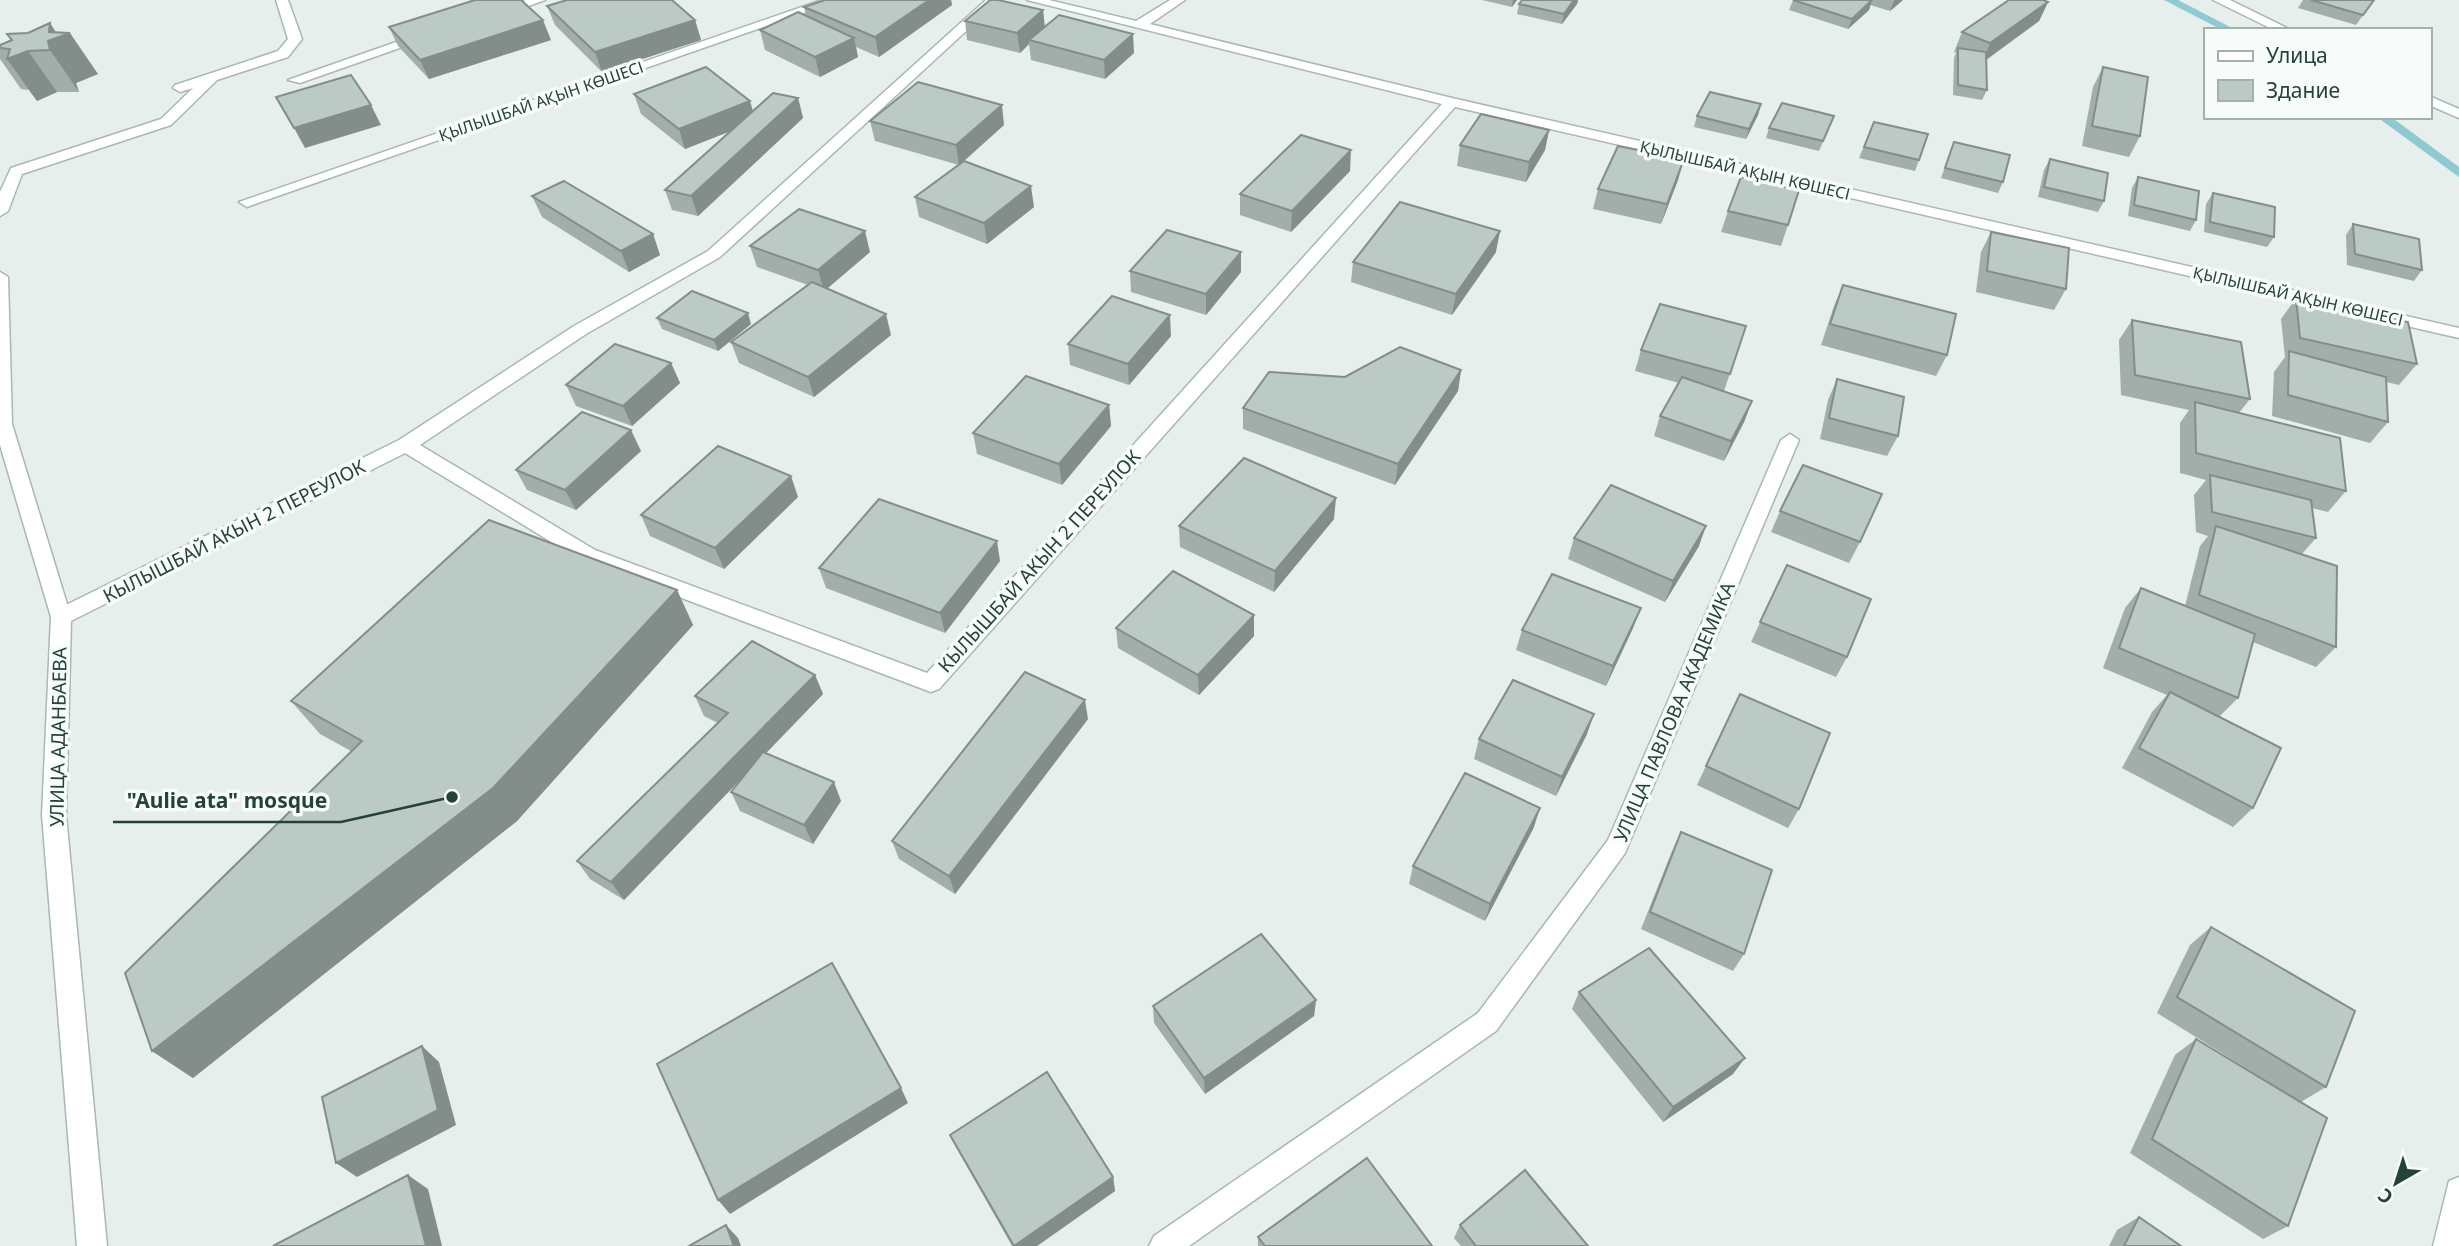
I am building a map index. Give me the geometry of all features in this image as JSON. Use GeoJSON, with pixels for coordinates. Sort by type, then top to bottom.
{"type":"FeatureCollection","features":[{"type":"Feature","properties":{"kind":"street"},"geometry":{"type":"LineString","coordinates":[[180,88],[283,54],[295,39],[282,0]]}},
{"type":"Feature","properties":{"kind":"street"},"geometry":{"type":"LineString","coordinates":[[487,17],[539,0]]}},
{"type":"Feature","properties":{"kind":"street","name":"ҚЫЛЫШБАЙ АҚЫН КӨШЕСІ"},"geometry":{"type":"LineString","coordinates":[[247,202],[835,0]]}},
{"type":"Feature","properties":{"kind":"street","name":"КЫЛЫШБАЙ АКЫН 2 ПЕРЕУЛОК"},"geometry":{"type":"LineString","coordinates":[[61,617],[406,446],[580,330],[715,254],[993,0]]}},
{"type":"Feature","properties":{"kind":"street","name":"ҚЫЛЫШБАЙ АҚЫН КӨШЕСІ"},"geometry":{"type":"LineString","coordinates":[[1033,0],[1452,102],[2459,332]]}},
{"type":"Feature","properties":{"kind":"street"},"geometry":{"type":"LineString","coordinates":[[1138,26],[1179,0]]}},
{"type":"Feature","properties":{"kind":"street"},"geometry":{"type":"LineString","coordinates":[[2220,0],[2281,28]]}},
{"type":"Feature","properties":{"kind":"street"},"geometry":{"type":"LineString","coordinates":[[295,79],[434,33]]}},
{"type":"Feature","properties":{"kind":"street"},"geometry":{"type":"LineString","coordinates":[[0,211],[16,172],[166,122],[211,79]]}},
{"type":"Feature","properties":{"kind":"street"},"geometry":{"type":"LineString","coordinates":[[2431,101],[2459,114]]}},
{"type":"Feature","properties":{"kind":"street","name":"КЫЛЫШБАЙ АКЫН 2 ПЕРЕУЛОК"},"geometry":{"type":"LineString","coordinates":[[406,446],[588,555],[931,683],[1452,102]]}},
{"type":"Feature","properties":{"kind":"street","name":"УЛИЦА АДАНБАЕВА"},"geometry":{"type":"LineString","coordinates":[[0,276],[3,424],[61,617],[54,815],[92,1246]]}},
{"type":"Feature","properties":{"kind":"street","name":"УЛИЦА ПАВЛОВА АКАДЕМИКА"},"geometry":{"type":"LineString","coordinates":[[1164,1246],[1487,1022],[1617,846],[1790,440]]}},
{"type":"Feature","properties":{"kind":"street"},"geometry":{"type":"LineString","coordinates":[[2448,1246],[2459,1191]]}},
{"type":"Feature","properties":{"kind":"building"},"geometry":{"type":"Polygon","coordinates":[[[475,0],[521,0],[543,20],[420,60],[389,27],[475,0]]]}},
{"type":"Feature","properties":{"kind":"building"},"geometry":{"type":"Polygon","coordinates":[[[567,0],[672,0],[695,20],[595,52],[547,6],[567,0]]]}},
{"type":"Feature","properties":{"kind":"building"},"geometry":{"type":"Polygon","coordinates":[[[825,0],[929,0],[875,37],[804,7],[825,0]]]}},
{"type":"Feature","properties":{"kind":"building"},"geometry":{"type":"Polygon","coordinates":[[[990,0],[1043,10],[1017,33],[965,21],[990,0]]]}},
{"type":"Feature","properties":{"kind":"building"},"geometry":{"type":"Polygon","coordinates":[[[1522,0],[1574,0],[1564,14],[1519,4],[1522,0]]]}},
{"type":"Feature","properties":{"kind":"building"},"geometry":{"type":"Polygon","coordinates":[[[1793,0],[1872,0],[1852,19],[1793,0]]]}},
{"type":"Feature","properties":{"kind":"building"},"geometry":{"type":"Polygon","coordinates":[[[2009,0],[2048,2],[1990,43],[1962,32],[2009,0]]]}},
{"type":"Feature","properties":{"kind":"building"},"geometry":{"type":"Polygon","coordinates":[[[2311,0],[2374,0],[2363,15],[2311,0]]]}},
{"type":"Feature","properties":{"kind":"building"},"geometry":{"type":"Polygon","coordinates":[[[798,12],[854,38],[815,57],[760,30],[798,12]]]}},
{"type":"Feature","properties":{"kind":"building"},"geometry":{"type":"Polygon","coordinates":[[[1059,15],[1133,34],[1104,60],[1029,40],[1059,15]]]}},
{"type":"Feature","properties":{"kind":"building"},"geometry":{"type":"Polygon","coordinates":[[[50,23],[49,32],[70,33],[48,41],[50,50],[28,51],[7,59],[10,49],[0,48],[0,45],[12,40],[7,34],[28,33],[50,23]]]}},
{"type":"Feature","properties":{"kind":"building"},"geometry":{"type":"Polygon","coordinates":[[[1958,48],[1986,52],[1987,90],[1958,85],[1958,48]]]}},
{"type":"Feature","properties":{"kind":"building"},"geometry":{"type":"Polygon","coordinates":[[[706,67],[750,101],[679,129],[634,94],[706,67]]]}},
{"type":"Feature","properties":{"kind":"building"},"geometry":{"type":"Polygon","coordinates":[[[2103,67],[2148,77],[2140,136],[2092,126],[2103,67]]]}},
{"type":"Feature","properties":{"kind":"building"},"geometry":{"type":"Polygon","coordinates":[[[351,75],[371,105],[294,128],[276,97],[351,75]]]}},
{"type":"Feature","properties":{"kind":"building"},"geometry":{"type":"Polygon","coordinates":[[[918,82],[1002,105],[956,145],[870,121],[918,82]]]}},
{"type":"Feature","properties":{"kind":"building"},"geometry":{"type":"Polygon","coordinates":[[[1710,92],[1761,104],[1749,129],[1697,116],[1710,92]]]}},
{"type":"Feature","properties":{"kind":"building"},"geometry":{"type":"Polygon","coordinates":[[[773,93],[798,98],[691,196],[665,190],[773,93]]]}},
{"type":"Feature","properties":{"kind":"building"},"geometry":{"type":"Polygon","coordinates":[[[1782,103],[1834,116],[1823,141],[1769,128],[1782,103]]]}},
{"type":"Feature","properties":{"kind":"building"},"geometry":{"type":"Polygon","coordinates":[[[1481,114],[1549,130],[1529,162],[1460,145],[1481,114]]]}},
{"type":"Feature","properties":{"kind":"building"},"geometry":{"type":"Polygon","coordinates":[[[1874,122],[1928,134],[1919,160],[1864,147],[1874,122]]]}},
{"type":"Feature","properties":{"kind":"building"},"geometry":{"type":"Polygon","coordinates":[[[1301,135],[1351,150],[1292,211],[1240,194],[1301,135]]]}},
{"type":"Feature","properties":{"kind":"building"},"geometry":{"type":"Polygon","coordinates":[[[1954,142],[2010,155],[2003,182],[1945,168],[1954,142]]]}},
{"type":"Feature","properties":{"kind":"building"},"geometry":{"type":"Polygon","coordinates":[[[1618,146],[1684,159],[1667,204],[1598,189],[1618,146]]]}},
{"type":"Feature","properties":{"kind":"building"},"geometry":{"type":"Polygon","coordinates":[[[2050,159],[2108,173],[2104,201],[2044,187],[2050,159]]]}},
{"type":"Feature","properties":{"kind":"building"},"geometry":{"type":"Polygon","coordinates":[[[964,161],[1031,186],[984,223],[915,197],[964,161]]]}},
{"type":"Feature","properties":{"kind":"building"},"geometry":{"type":"Polygon","coordinates":[[[1741,177],[1799,190],[1788,225],[1728,211],[1741,177]]]}},
{"type":"Feature","properties":{"kind":"building"},"geometry":{"type":"Polygon","coordinates":[[[2138,177],[2199,191],[2196,220],[2134,205],[2138,177]]]}},
{"type":"Feature","properties":{"kind":"building"},"geometry":{"type":"Polygon","coordinates":[[[564,181],[653,234],[621,251],[532,196],[564,181]]]}},
{"type":"Feature","properties":{"kind":"building"},"geometry":{"type":"Polygon","coordinates":[[[2213,193],[2275,207],[2274,237],[2210,222],[2213,193]]]}},
{"type":"Feature","properties":{"kind":"building"},"geometry":{"type":"Polygon","coordinates":[[[1400,202],[1500,231],[1456,294],[1353,262],[1400,202]]]}},
{"type":"Feature","properties":{"kind":"building"},"geometry":{"type":"Polygon","coordinates":[[[799,209],[865,231],[818,270],[750,246],[799,209]]]}},
{"type":"Feature","properties":{"kind":"building"},"geometry":{"type":"Polygon","coordinates":[[[2353,224],[2419,239],[2422,270],[2355,254],[2353,224]]]}},
{"type":"Feature","properties":{"kind":"building"},"geometry":{"type":"Polygon","coordinates":[[[1167,230],[1241,252],[1206,294],[1130,271],[1167,230]]]}},
{"type":"Feature","properties":{"kind":"building"},"geometry":{"type":"Polygon","coordinates":[[[1991,232],[2069,248],[2066,289],[1987,271],[1991,232]]]}},
{"type":"Feature","properties":{"kind":"building"},"geometry":{"type":"Polygon","coordinates":[[[812,282],[886,314],[808,377],[731,342],[812,282]]]}},
{"type":"Feature","properties":{"kind":"building"},"geometry":{"type":"Polygon","coordinates":[[[1843,285],[1956,314],[1947,355],[1830,324],[1843,285]]]}},
{"type":"Feature","properties":{"kind":"building"},"geometry":{"type":"Polygon","coordinates":[[[692,291],[748,313],[714,340],[657,318],[692,291]]]}},
{"type":"Feature","properties":{"kind":"building"},"geometry":{"type":"Polygon","coordinates":[[[1112,296],[1170,315],[1128,364],[1068,344],[1112,296]]]}},
{"type":"Feature","properties":{"kind":"building"},"geometry":{"type":"Polygon","coordinates":[[[2296,298],[2408,322],[2417,364],[2300,338],[2296,298]]]}},
{"type":"Feature","properties":{"kind":"building"},"geometry":{"type":"Polygon","coordinates":[[[1660,304],[1746,326],[1730,374],[1641,350],[1660,304]]]}},
{"type":"Feature","properties":{"kind":"building"},"geometry":{"type":"Polygon","coordinates":[[[2132,320],[2241,342],[2250,399],[2135,375],[2132,320]]]}},
{"type":"Feature","properties":{"kind":"building"},"geometry":{"type":"Polygon","coordinates":[[[615,344],[671,363],[623,406],[566,385],[615,344]]]}},
{"type":"Feature","properties":{"kind":"building"},"geometry":{"type":"Polygon","coordinates":[[[1400,347],[1461,370],[1398,464],[1243,408],[1269,372],[1345,377],[1400,347]]]}},
{"type":"Feature","properties":{"kind":"building"},"geometry":{"type":"Polygon","coordinates":[[[2289,351],[2386,377],[2388,422],[2288,395],[2289,351]]]}},
{"type":"Feature","properties":{"kind":"building"},"geometry":{"type":"Polygon","coordinates":[[[1026,376],[1109,405],[1059,464],[973,433],[1026,376]]]}},
{"type":"Feature","properties":{"kind":"building"},"geometry":{"type":"Polygon","coordinates":[[[1682,377],[1752,401],[1731,441],[1660,416],[1682,377]]]}},
{"type":"Feature","properties":{"kind":"building"},"geometry":{"type":"Polygon","coordinates":[[[1837,379],[1904,397],[1898,436],[1829,418],[1837,379]]]}},
{"type":"Feature","properties":{"kind":"building"},"geometry":{"type":"Polygon","coordinates":[[[2195,402],[2340,438],[2346,491],[2196,453],[2195,402]]]}},
{"type":"Feature","properties":{"kind":"building"},"geometry":{"type":"Polygon","coordinates":[[[582,412],[631,430],[565,490],[516,470],[582,412]]]}},
{"type":"Feature","properties":{"kind":"building"},"geometry":{"type":"Polygon","coordinates":[[[718,446],[791,476],[715,548],[641,515],[718,446]]]}},
{"type":"Feature","properties":{"kind":"building"},"geometry":{"type":"Polygon","coordinates":[[[1244,458],[1336,498],[1275,571],[1179,526],[1244,458]]]}},
{"type":"Feature","properties":{"kind":"building"},"geometry":{"type":"Polygon","coordinates":[[[1803,465],[1882,494],[1860,542],[1780,511],[1803,465]]]}},
{"type":"Feature","properties":{"kind":"building"},"geometry":{"type":"Polygon","coordinates":[[[2210,475],[2311,500],[2316,538],[2212,512],[2210,475]]]}},
{"type":"Feature","properties":{"kind":"building"},"geometry":{"type":"Polygon","coordinates":[[[1611,485],[1706,526],[1673,581],[1574,538],[1611,485]]]}},
{"type":"Feature","properties":{"kind":"building"},"geometry":{"type":"Polygon","coordinates":[[[879,499],[997,541],[940,613],[819,568],[879,499]]]}},
{"type":"Feature","properties":{"kind":"building"},"geometry":{"type":"Polygon","coordinates":[[[489,520],[677,590],[493,788],[152,1051],[125,973],[362,741],[291,701],[489,520]]]}},
{"type":"Feature","properties":{"kind":"building"},"geometry":{"type":"Polygon","coordinates":[[[2216,526],[2337,566],[2336,647],[2199,595],[2216,526]]]}},
{"type":"Feature","properties":{"kind":"building"},"geometry":{"type":"Polygon","coordinates":[[[1787,565],[1871,599],[1847,657],[1760,622],[1787,565]]]}},
{"type":"Feature","properties":{"kind":"building"},"geometry":{"type":"Polygon","coordinates":[[[1173,571],[1254,615],[1198,675],[1116,628],[1173,571]]]}},
{"type":"Feature","properties":{"kind":"building"},"geometry":{"type":"Polygon","coordinates":[[[1552,574],[1641,608],[1613,666],[1522,630],[1552,574]]]}},
{"type":"Feature","properties":{"kind":"building"},"geometry":{"type":"Polygon","coordinates":[[[2141,588],[2255,634],[2238,698],[2119,648],[2141,588]]]}},
{"type":"Feature","properties":{"kind":"building"},"geometry":{"type":"Polygon","coordinates":[[[752,641],[815,675],[611,882],[577,861],[728,713],[695,696],[752,641]]]}},
{"type":"Feature","properties":{"kind":"building"},"geometry":{"type":"Polygon","coordinates":[[[1025,672],[1085,700],[949,876],[892,841],[1025,672]]]}},
{"type":"Feature","properties":{"kind":"building"},"geometry":{"type":"Polygon","coordinates":[[[1513,680],[1594,714],[1562,777],[1479,739],[1513,680]]]}},
{"type":"Feature","properties":{"kind":"building"},"geometry":{"type":"Polygon","coordinates":[[[2170,692],[2281,748],[2253,808],[2139,748],[2170,692]]]}},
{"type":"Feature","properties":{"kind":"building"},"geometry":{"type":"Polygon","coordinates":[[[1740,694],[1830,733],[1799,809],[1706,766],[1740,694]]]}},
{"type":"Feature","properties":{"kind":"building"},"geometry":{"type":"Polygon","coordinates":[[[763,752],[834,782],[804,825],[731,792],[763,752]]]}},
{"type":"Feature","properties":{"kind":"building"},"geometry":{"type":"Polygon","coordinates":[[[1465,773],[1540,808],[1490,904],[1413,866],[1465,773]]]}},
{"type":"Feature","properties":{"kind":"building"},"geometry":{"type":"Polygon","coordinates":[[[1681,832],[1772,870],[1744,954],[1650,912],[1681,832]]]}},
{"type":"Feature","properties":{"kind":"building"},"geometry":{"type":"Polygon","coordinates":[[[2211,927],[2355,1011],[2326,1087],[2177,997],[2211,927]]]}},
{"type":"Feature","properties":{"kind":"building"},"geometry":{"type":"Polygon","coordinates":[[[1261,934],[1316,1000],[1204,1078],[1153,1006],[1261,934]]]}},
{"type":"Feature","properties":{"kind":"building"},"geometry":{"type":"Polygon","coordinates":[[[1649,948],[1745,1058],[1673,1107],[1579,992],[1649,948]]]}},
{"type":"Feature","properties":{"kind":"building"},"geometry":{"type":"Polygon","coordinates":[[[832,963],[901,1088],[718,1200],[657,1064],[832,963]]]}},
{"type":"Feature","properties":{"kind":"building"},"geometry":{"type":"Polygon","coordinates":[[[2196,1039],[2327,1118],[2288,1226],[2152,1139],[2196,1039]]]}},
{"type":"Feature","properties":{"kind":"building"},"geometry":{"type":"Polygon","coordinates":[[[422,1046],[438,1110],[336,1163],[322,1097],[422,1046]]]}},
{"type":"Feature","properties":{"kind":"building"},"geometry":{"type":"Polygon","coordinates":[[[1047,1072],[1113,1177],[1014,1246],[950,1135],[1047,1072]]]}},
{"type":"Feature","properties":{"kind":"building"},"geometry":{"type":"Polygon","coordinates":[[[1367,1158],[1432,1246],[1265,1246],[1258,1237],[1367,1158]]]}},
{"type":"Feature","properties":{"kind":"building"},"geometry":{"type":"Polygon","coordinates":[[[1525,1170],[1588,1246],[1476,1246],[1460,1225],[1525,1170]]]}},
{"type":"Feature","properties":{"kind":"building"},"geometry":{"type":"Polygon","coordinates":[[[408,1175],[426,1246],[273,1246],[408,1175]]]}},
{"type":"Feature","properties":{"kind":"building"},"geometry":{"type":"Polygon","coordinates":[[[2139,1217],[2181,1246],[2124,1246],[2139,1217]]]}},
{"type":"Feature","properties":{"kind":"building"},"geometry":{"type":"Polygon","coordinates":[[[726,1225],[734,1246],[689,1246],[726,1225]]]}},
{"type":"Feature","properties":{"kind":"waterway"},"geometry":{"type":"LineString","coordinates":[[2169,0],[2227,28]]}},
{"type":"Feature","properties":{"kind":"waterway"},"geometry":{"type":"LineString","coordinates":[[2386,119],[2459,173]]}},
{"type":"Feature","properties":{"kind":"place","name":"\"Aulie ata\" mosque"},"geometry":{"type":"Point","coordinates":[452,797]}}]}
